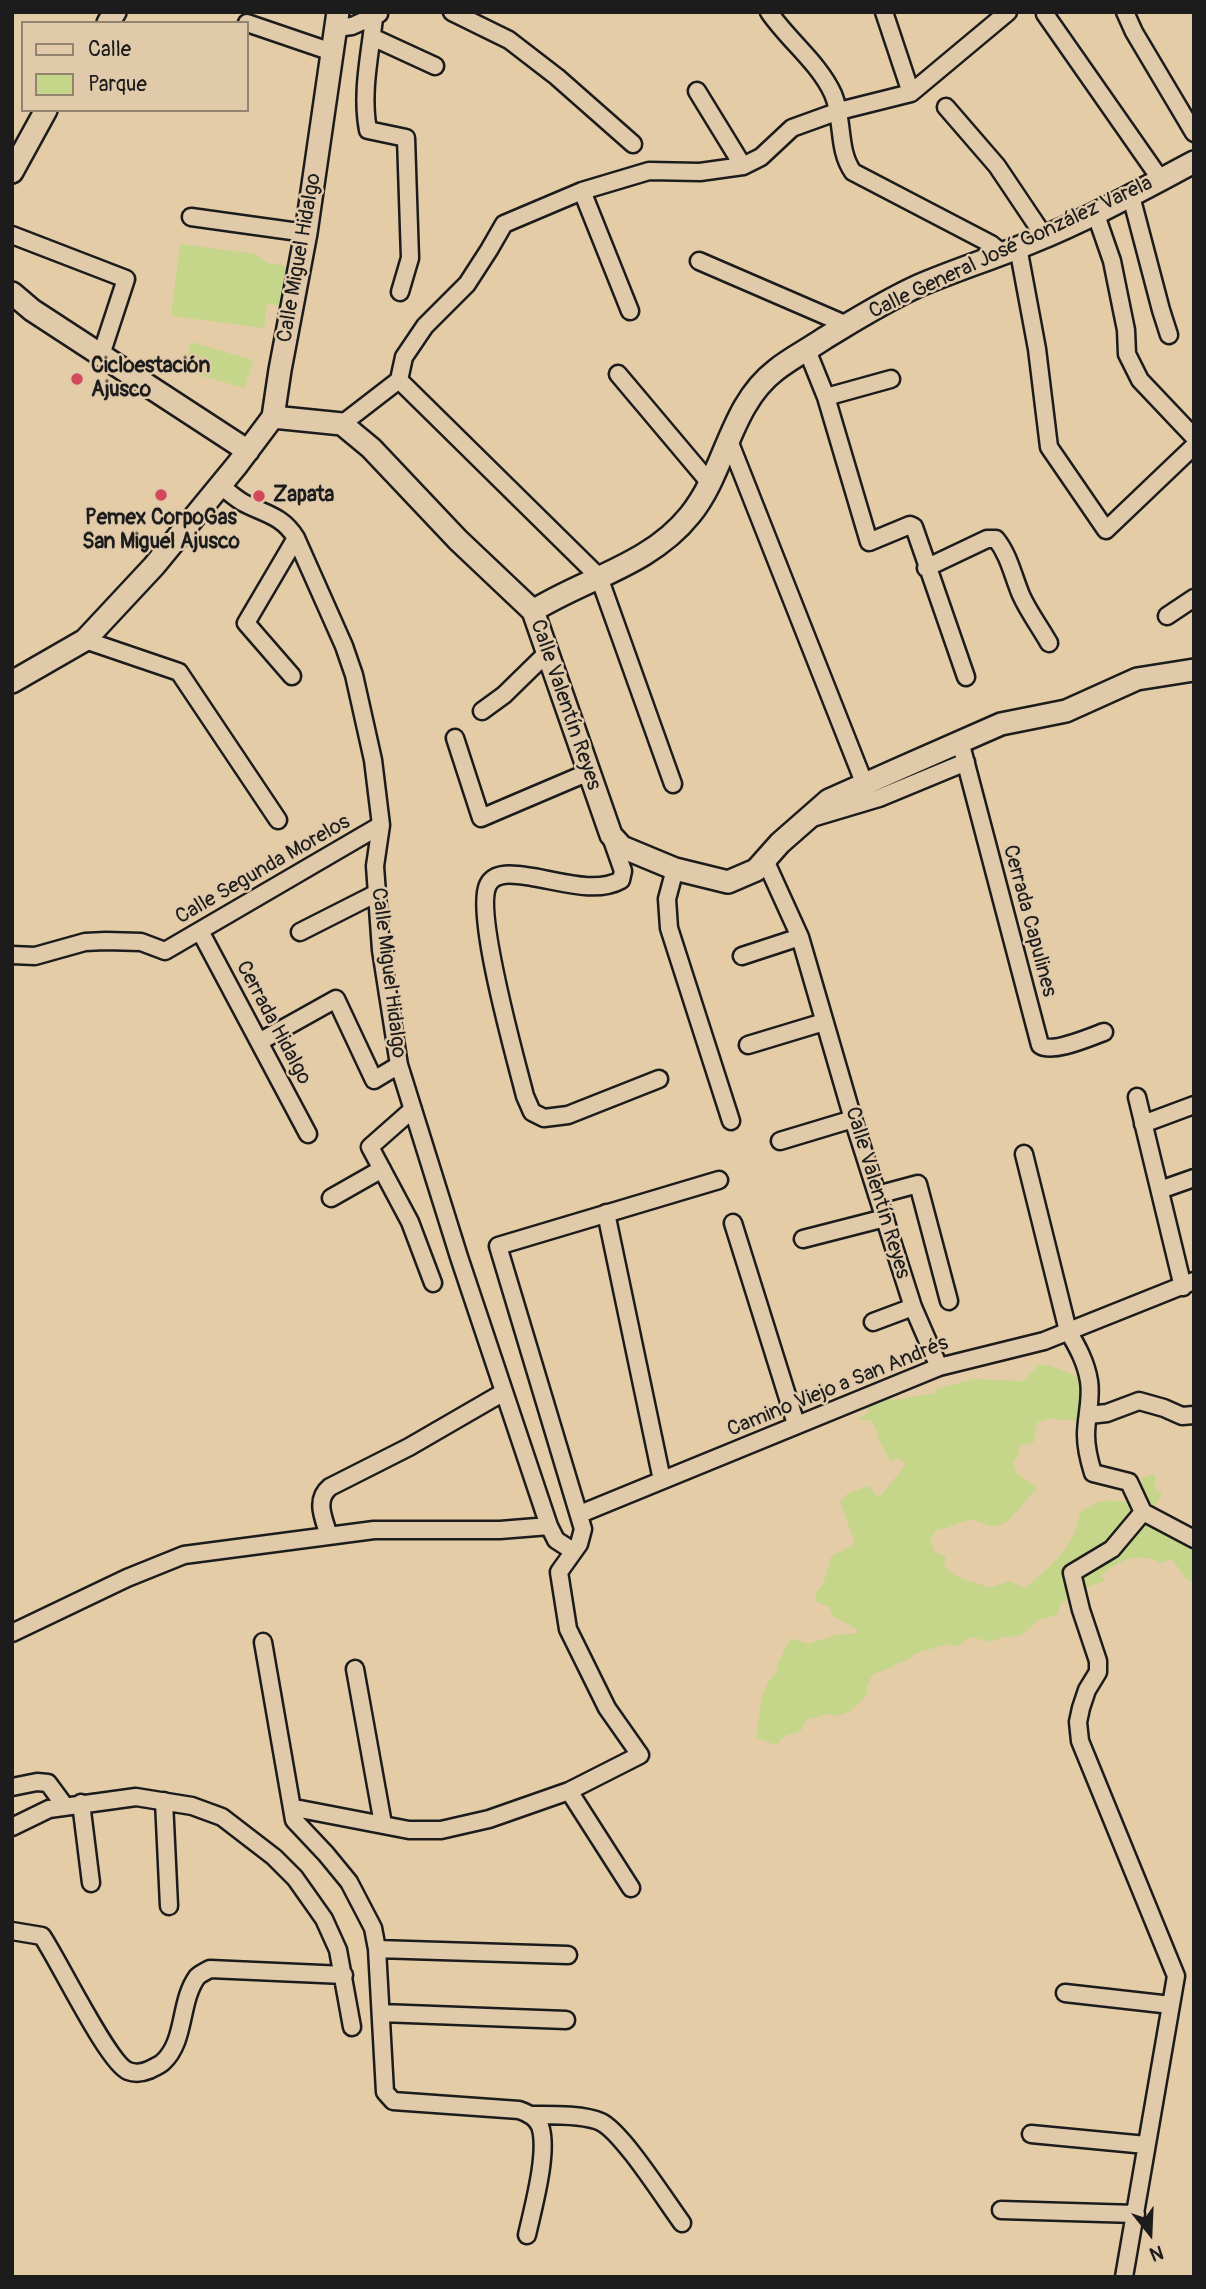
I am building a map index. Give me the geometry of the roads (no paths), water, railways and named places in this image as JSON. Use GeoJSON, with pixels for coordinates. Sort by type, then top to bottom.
{"type":"FeatureCollection","features":[{"type":"Feature","properties":{"kind":"street"},"geometry":{"type":"LineString","coordinates":[[452,12],[509,40],[557,77],[633,144]]}},
{"type":"Feature","properties":{"kind":"street"},"geometry":{"type":"LineString","coordinates":[[769,12],[783,32],[823,76],[839,111],[844,154],[853,172],[991,244],[1010,251],[1037,349],[1049,447],[1106,530],[1194,446]]}},
{"type":"Feature","properties":{"kind":"street"},"geometry":{"type":"LineString","coordinates":[[884,12],[911,93]]}},
{"type":"Feature","properties":{"kind":"street"},"geometry":{"type":"LineString","coordinates":[[12,682],[85,640],[154,566],[274,417],[342,424],[399,380],[404,357],[425,326],[467,285],[503,223],[582,191],[649,171],[700,172],[743,166],[761,157],[792,128],[839,111],[911,93],[1008,12]]}},
{"type":"Feature","properties":{"kind":"street"},"geometry":{"type":"LineString","coordinates":[[1125,12],[1194,133]]}},
{"type":"Feature","properties":{"kind":"street"},"geometry":{"type":"LineString","coordinates":[[1045,14],[1161,180]]}},
{"type":"Feature","properties":{"kind":"street"},"geometry":{"type":"LineString","coordinates":[[337,20],[352,26],[377,15]]}},
{"type":"Feature","properties":{"kind":"street"},"geometry":{"type":"LineString","coordinates":[[377,15],[372,37],[365,114],[368,130],[407,138],[410,258],[400,292]]}},
{"type":"Feature","properties":{"kind":"street","name":"Calle Miguel Hidalgo"},"geometry":{"type":"LineString","coordinates":[[274,417],[280,370],[306,233],[337,20]]}},
{"type":"Feature","properties":{"kind":"street"},"geometry":{"type":"LineString","coordinates":[[248,23],[332,52]]}},
{"type":"Feature","properties":{"kind":"street"},"geometry":{"type":"LineString","coordinates":[[372,37],[435,66]]}},
{"type":"Feature","properties":{"kind":"street"},"geometry":{"type":"LineString","coordinates":[[698,91],[743,166]]}},
{"type":"Feature","properties":{"kind":"street"},"geometry":{"type":"LineString","coordinates":[[946,107],[997,166],[1044,236]]}},
{"type":"Feature","properties":{"kind":"street"},"geometry":{"type":"LineString","coordinates":[[12,172],[45,112]]}},
{"type":"Feature","properties":{"kind":"street","name":"Calle General José González Varela"},"geometry":{"type":"LineString","coordinates":[[533,611],[555,598],[620,569],[674,534],[692,513],[754,391],[776,370],[847,325],[918,286],[1044,236],[1130,196],[1194,162]]}},
{"type":"Feature","properties":{"kind":"street"},"geometry":{"type":"LineString","coordinates":[[582,191],[630,311]]}},
{"type":"Feature","properties":{"kind":"street"},"geometry":{"type":"LineString","coordinates":[[1130,196],[1169,335]]}},
{"type":"Feature","properties":{"kind":"street"},"geometry":{"type":"LineString","coordinates":[[1095,212],[1112,261],[1126,330],[1127,354],[1140,380],[1194,437]]}},
{"type":"Feature","properties":{"kind":"street"},"geometry":{"type":"LineString","coordinates":[[191,216],[306,233]]}},
{"type":"Feature","properties":{"kind":"street"},"geometry":{"type":"LineString","coordinates":[[12,235],[126,279],[101,355]]}},
{"type":"Feature","properties":{"kind":"street"},"geometry":{"type":"LineString","coordinates":[[699,261],[847,325]]}},
{"type":"Feature","properties":{"kind":"street"},"geometry":{"type":"LineString","coordinates":[[12,293],[32,310],[248,450]]}},
{"type":"Feature","properties":{"kind":"street"},"geometry":{"type":"LineString","coordinates":[[807,350],[826,397],[869,542],[910,525],[916,532],[926,568],[966,677]]}},
{"type":"Feature","properties":{"kind":"street"},"geometry":{"type":"LineString","coordinates":[[618,374],[709,482]]}},
{"type":"Feature","properties":{"kind":"street"},"geometry":{"type":"LineString","coordinates":[[826,397],[891,379]]}},
{"type":"Feature","properties":{"kind":"street"},"geometry":{"type":"LineString","coordinates":[[399,380],[599,577],[673,784]]}},
{"type":"Feature","properties":{"kind":"street","name":"Calle Valentín Reyes"},"geometry":{"type":"LineString","coordinates":[[342,424],[371,448],[458,540],[533,611],[611,835]]}},
{"type":"Feature","properties":{"kind":"street"},"geometry":{"type":"LineString","coordinates":[[728,438],[865,785]]}},
{"type":"Feature","properties":{"kind":"street","name":"Calle Miguel Hidalgo"},"geometry":{"type":"LineString","coordinates":[[220,485],[241,501],[276,517],[288,526],[296,538],[344,646],[354,676],[373,760],[381,825],[375,866],[382,960],[399,1065],[549,1526]]}},
{"type":"Feature","properties":{"kind":"street"},"geometry":{"type":"LineString","coordinates":[[292,676],[246,623],[296,538]]}},
{"type":"Feature","properties":{"kind":"street"},"geometry":{"type":"LineString","coordinates":[[926,568],[987,539],[996,539],[1011,567],[1021,595],[1049,643]]}},
{"type":"Feature","properties":{"kind":"street"},"geometry":{"type":"LineString","coordinates":[[1167,616],[1194,598]]}},
{"type":"Feature","properties":{"kind":"street"},"geometry":{"type":"LineString","coordinates":[[85,640],[179,672],[278,820]]}},
{"type":"Feature","properties":{"kind":"street"},"geometry":{"type":"LineString","coordinates":[[482,711],[504,695],[549,651]]}},
{"type":"Feature","properties":{"kind":"street"},"geometry":{"type":"LineString","coordinates":[[803,822],[879,797],[963,752],[1002,724],[1066,711],[1138,679],[1194,670]]}},
{"type":"Feature","properties":{"kind":"street"},"geometry":{"type":"LineString","coordinates":[[455,738],[481,818],[589,772]]}},
{"type":"Feature","properties":{"kind":"street"},"geometry":{"type":"LineString","coordinates":[[611,835],[622,847],[675,869],[728,882],[755,870],[803,822],[830,800],[865,785],[963,752]]}},
{"type":"Feature","properties":{"kind":"street","name":"Cerrada Capulines"},"geometry":{"type":"LineString","coordinates":[[963,752],[1040,1045],[1045,1049],[1054,1048],[1104,1032]]}},
{"type":"Feature","properties":{"kind":"street","name":"Calle Segunda Morelos"},"geometry":{"type":"LineString","coordinates":[[12,955],[35,956],[85,942],[106,941],[141,942],[165,951],[381,825]]}},
{"type":"Feature","properties":{"kind":"street"},"geometry":{"type":"LineString","coordinates":[[611,835],[623,871],[621,880],[610,886],[513,874],[496,876],[488,884],[485,896],[489,944],[531,1112],[544,1118],[568,1115],[659,1079]]}},
{"type":"Feature","properties":{"kind":"street","name":"Calle Valentín Reyes"},"geometry":{"type":"LineString","coordinates":[[765,860],[800,937],[853,1119],[913,1307],[939,1367]]}},
{"type":"Feature","properties":{"kind":"street"},"geometry":{"type":"LineString","coordinates":[[675,869],[667,900],[670,928],[731,1121]]}},
{"type":"Feature","properties":{"kind":"street"},"geometry":{"type":"LineString","coordinates":[[300,932],[377,892]]}},
{"type":"Feature","properties":{"kind":"street","name":"Cerrada Hidalgo"},"geometry":{"type":"LineString","coordinates":[[200,931],[308,1135]]}},
{"type":"Feature","properties":{"kind":"street"},"geometry":{"type":"LineString","coordinates":[[742,956],[800,937]]}},
{"type":"Feature","properties":{"kind":"street"},"geometry":{"type":"LineString","coordinates":[[259,1042],[336,999],[373,1080],[399,1065]]}},
{"type":"Feature","properties":{"kind":"street"},"geometry":{"type":"LineString","coordinates":[[748,1045],[824,1022]]}},
{"type":"Feature","properties":{"kind":"street"},"geometry":{"type":"LineString","coordinates":[[1137,1097],[1160,1190],[1189,1284]]}},
{"type":"Feature","properties":{"kind":"street"},"geometry":{"type":"LineString","coordinates":[[1143,1124],[1194,1105]]}},
{"type":"Feature","properties":{"kind":"street"},"geometry":{"type":"LineString","coordinates":[[413,1110],[370,1147],[410,1222],[433,1283]]}},
{"type":"Feature","properties":{"kind":"street"},"geometry":{"type":"LineString","coordinates":[[780,1141],[853,1119]]}},
{"type":"Feature","properties":{"kind":"street"},"geometry":{"type":"LineString","coordinates":[[1024,1154],[1068,1331],[1081,1352],[1090,1382],[1086,1433],[1087,1452],[1093,1473],[1129,1482],[1143,1512],[1194,1539]]}},
{"type":"Feature","properties":{"kind":"street"},"geometry":{"type":"LineString","coordinates":[[331,1198],[382,1169]]}},
{"type":"Feature","properties":{"kind":"street"},"geometry":{"type":"LineString","coordinates":[[1160,1190],[1194,1178]]}},
{"type":"Feature","properties":{"kind":"street"},"geometry":{"type":"LineString","coordinates":[[293,1811],[300,1809],[409,1830],[441,1830],[489,1819],[569,1791],[640,1755],[607,1709],[568,1629],[559,1572],[579,1544],[583,1529],[498,1246],[719,1180]]}},
{"type":"Feature","properties":{"kind":"street"},"geometry":{"type":"LineString","coordinates":[[877,1195],[918,1184],[948,1301]]}},
{"type":"Feature","properties":{"kind":"street"},"geometry":{"type":"LineString","coordinates":[[606,1213],[662,1480]]}},
{"type":"Feature","properties":{"kind":"street"},"geometry":{"type":"LineString","coordinates":[[803,1239],[885,1218]]}},
{"type":"Feature","properties":{"kind":"street"},"geometry":{"type":"LineString","coordinates":[[733,1223],[796,1424]]}},
{"type":"Feature","properties":{"kind":"street","name":"Camino Viejo a San Andrés"},"geometry":{"type":"LineString","coordinates":[[580,1514],[939,1367],[1044,1341],[1189,1284]]}},
{"type":"Feature","properties":{"kind":"street"},"geometry":{"type":"LineString","coordinates":[[873,1322],[913,1307]]}},
{"type":"Feature","properties":{"kind":"street"},"geometry":{"type":"LineString","coordinates":[[329,1536],[321,1500],[323,1493],[330,1487],[409,1447],[504,1392]]}},
{"type":"Feature","properties":{"kind":"street"},"geometry":{"type":"LineString","coordinates":[[1089,1415],[1107,1413],[1139,1401],[1182,1416],[1194,1415]]}},
{"type":"Feature","properties":{"kind":"street"},"geometry":{"type":"LineString","coordinates":[[1124,2277],[1176,1976],[1080,1741],[1078,1722],[1087,1690],[1098,1672],[1098,1661],[1072,1573],[1112,1549],[1143,1512]]}},
{"type":"Feature","properties":{"kind":"street"},"geometry":{"type":"LineString","coordinates":[[12,1633],[127,1578],[184,1555],[374,1530],[500,1530],[549,1526],[556,1539],[573,1551]]}},
{"type":"Feature","properties":{"kind":"street"},"geometry":{"type":"LineString","coordinates":[[263,1642],[294,1819],[349,1882],[373,1928],[377,1949],[385,2092],[393,2101],[519,2110],[532,2115],[565,2115],[600,2122],[618,2136],[682,2222]]}},
{"type":"Feature","properties":{"kind":"street"},"geometry":{"type":"LineString","coordinates":[[355,1669],[383,1824]]}},
{"type":"Feature","properties":{"kind":"street"},"geometry":{"type":"LineString","coordinates":[[12,1787],[37,1782],[48,1783],[73,1805],[91,1883]]}},
{"type":"Feature","properties":{"kind":"street"},"geometry":{"type":"LineString","coordinates":[[569,1791],[631,1888]]}},
{"type":"Feature","properties":{"kind":"street"},"geometry":{"type":"LineString","coordinates":[[12,1827],[48,1809],[136,1797],[192,1807],[222,1817],[274,1857],[295,1878],[324,1919],[338,1950],[352,2027]]}},
{"type":"Feature","properties":{"kind":"street"},"geometry":{"type":"LineString","coordinates":[[164,1801],[169,1906]]}},
{"type":"Feature","properties":{"kind":"street"},"geometry":{"type":"LineString","coordinates":[[12,1931],[42,1936],[121,2068],[135,2074],[163,2062],[176,2042],[188,1999],[198,1976],[210,1969],[344,1975]]}},
{"type":"Feature","properties":{"kind":"street"},"geometry":{"type":"LineString","coordinates":[[377,1949],[568,1955]]}},
{"type":"Feature","properties":{"kind":"street"},"geometry":{"type":"LineString","coordinates":[[1065,1993],[1171,2006]]}},
{"type":"Feature","properties":{"kind":"street"},"geometry":{"type":"LineString","coordinates":[[381,2013],[566,2020]]}},
{"type":"Feature","properties":{"kind":"street"},"geometry":{"type":"LineString","coordinates":[[527,2235],[543,2148],[539,2125],[532,2115]]}},
{"type":"Feature","properties":{"kind":"street"},"geometry":{"type":"LineString","coordinates":[[1031,2134],[1146,2145]]}},
{"type":"Feature","properties":{"kind":"street"},"geometry":{"type":"LineString","coordinates":[[1001,2210],[1136,2214]]}},
{"type":"Feature","properties":{"kind":"place","name":"Cicloestación Ajusco"},"geometry":{"type":"Point","coordinates":[77,379]}},
{"type":"Feature","properties":{"kind":"place","name":"Pemex CorpoGas San Miguel Ajusco"},"geometry":{"type":"Point","coordinates":[161,495]}},
{"type":"Feature","properties":{"kind":"place","name":"Zapata"},"geometry":{"type":"Point","coordinates":[259,496]}}]}
